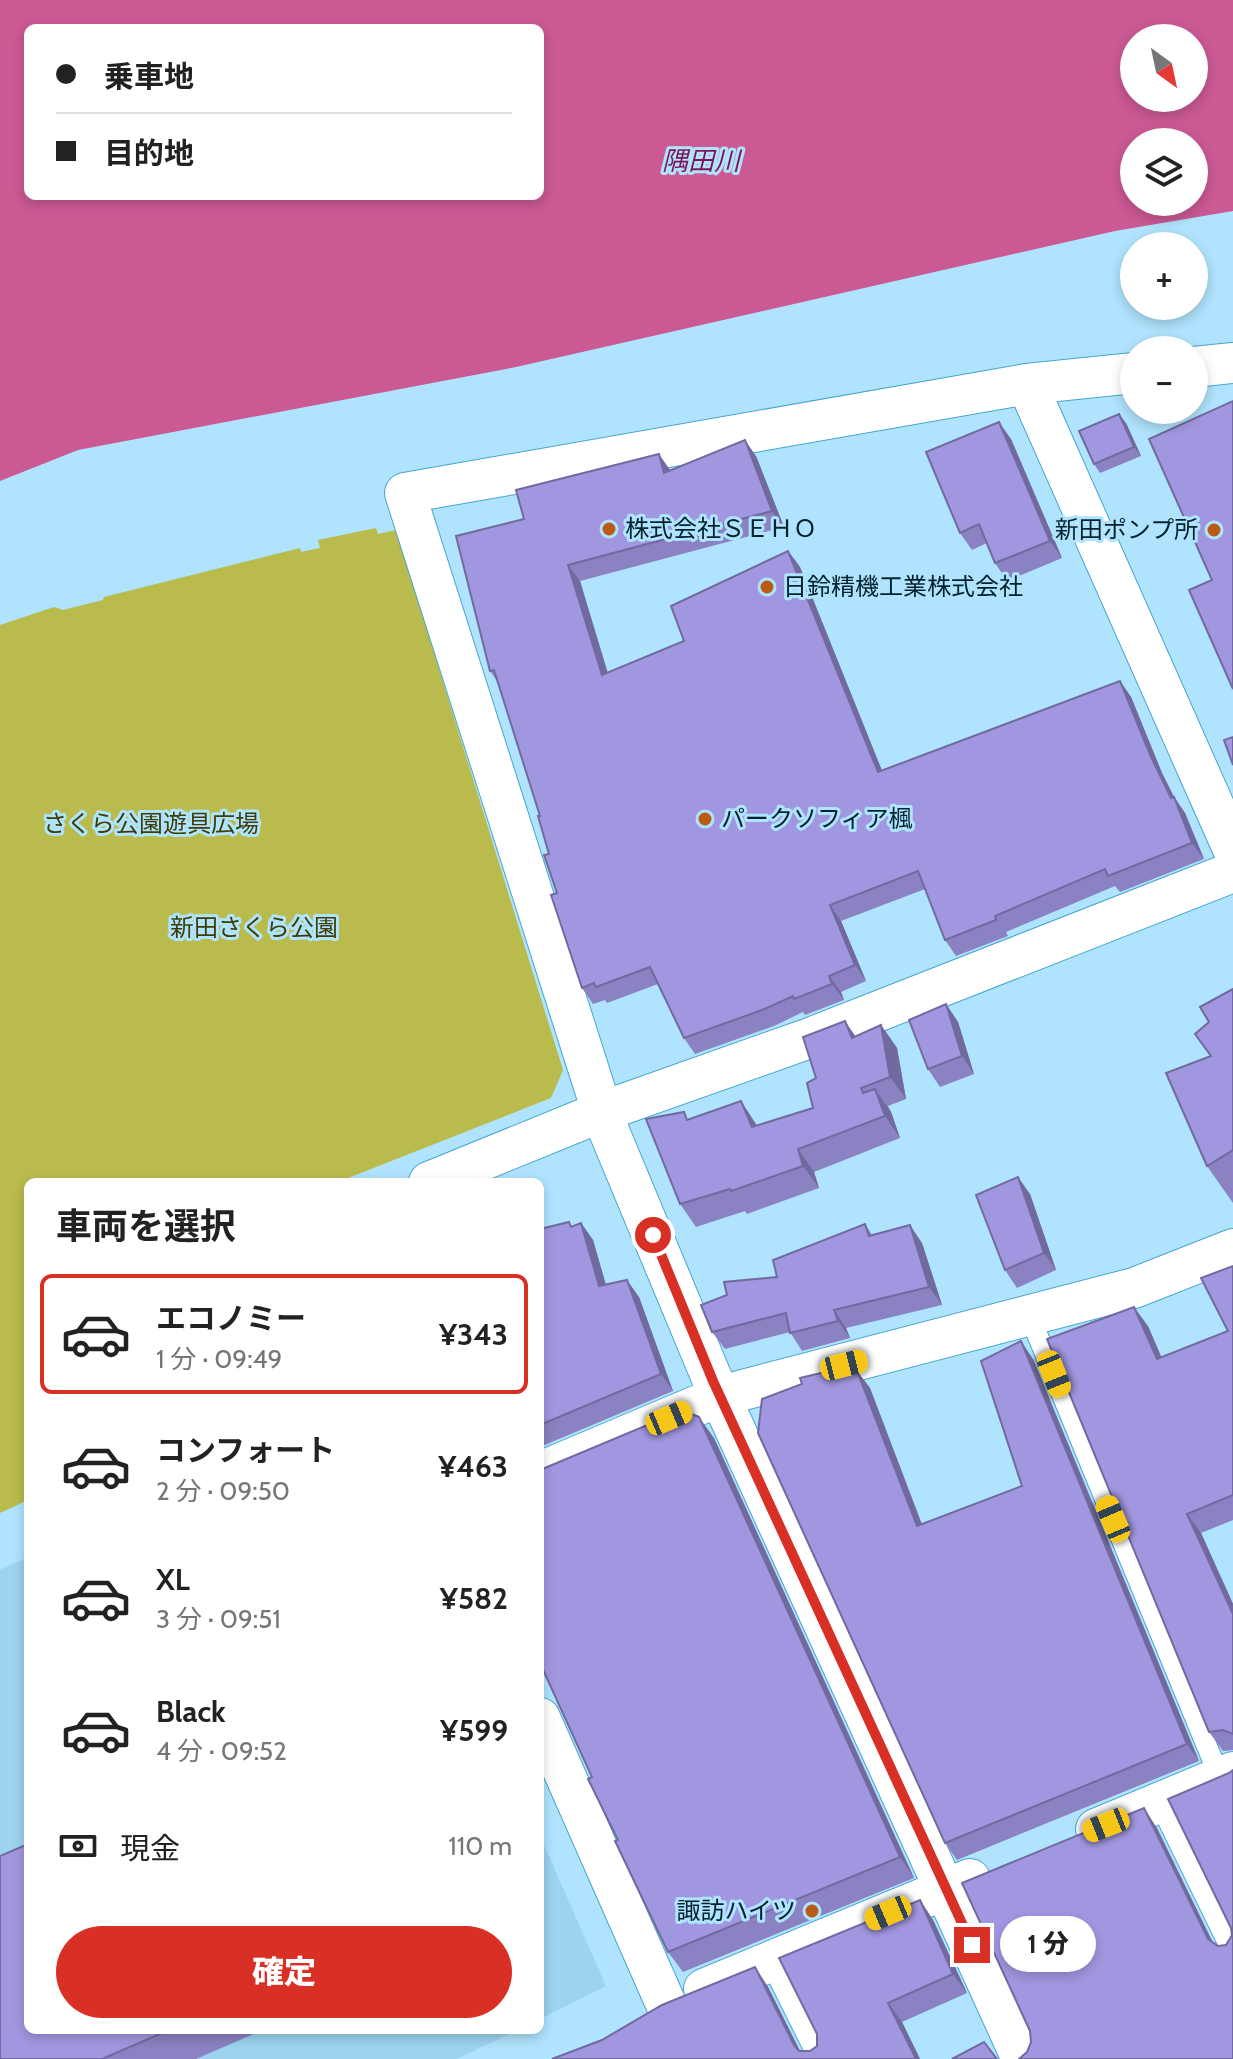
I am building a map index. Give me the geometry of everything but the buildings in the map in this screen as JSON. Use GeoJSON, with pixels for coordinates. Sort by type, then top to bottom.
{"type":"FeatureCollection","features":[{"type":"Feature","properties":{"kind":"street"},"geometry":{"type":"LineString","coordinates":[[1208,366],[1233,363]]}},
{"type":"Feature","properties":{"kind":"street"},"geometry":{"type":"LineString","coordinates":[[1022,2059],[720,1396],[601,1112],[405,493],[1027,384],[1120,374]]}},
{"type":"Feature","properties":{"kind":"street"},"geometry":{"type":"LineString","coordinates":[[1027,384],[1233,849]]}},
{"type":"Feature","properties":{"kind":"street"},"geometry":{"type":"LineString","coordinates":[[439,1178],[601,1112],[810,1038],[1233,872]]}},
{"type":"Feature","properties":{"kind":"street"},"geometry":{"type":"LineString","coordinates":[[544,1470],[720,1396],[1134,1288],[1233,1249]]}},
{"type":"Feature","properties":{"kind":"street"},"geometry":{"type":"LineString","coordinates":[[544,1727],[666,2004]]}},
{"type":"Feature","properties":{"kind":"street"},"geometry":{"type":"LineString","coordinates":[[1060,1844],[1226,1775]]}},
{"type":"Feature","properties":{"kind":"street"},"geometry":{"type":"LineString","coordinates":[[630,2025],[666,2004],[1003,1866]]}},
{"type":"Feature","properties":{"kind":"lane"},"geometry":{"type":"LineString","coordinates":[[1030,1317],[1226,1775]]}},
{"type":"Feature","properties":{"kind":"lane"},"geometry":{"type":"LineString","coordinates":[[1160,1804],[1233,1953]]}},
{"type":"Feature","properties":{"kind":"lane"},"geometry":{"type":"LineString","coordinates":[[770,1961],[819,2059]]}},
{"type":"Feature","properties":{"kind":"shaded area"},"geometry":{"type":"Polygon","coordinates":[[[24,1559],[24,2034],[509,2034],[457,2059],[0,2059],[0,1570],[24,1559]]]}},
{"type":"Feature","properties":{"kind":"shaded area"},"geometry":{"type":"Polygon","coordinates":[[[544,1845],[606,1986],[544,2017],[544,1845]]]}},
{"type":"Feature","properties":{"kind":"green space","name":"新田さくら公園"},"geometry":{"type":"Polygon","coordinates":[[[376,528],[378,534],[396,530],[563,1070],[551,1098],[348,1178],[24,1178],[24,1502],[0,1513],[0,625],[54,607],[63,610],[300,548],[301,552],[320,548],[318,540],[376,528]]]}},
{"type":"Feature","properties":{"kind":"water","name":"隅田川"},"geometry":{"type":"Polygon","coordinates":[[[0,0],[1233,0],[1233,211],[1208,215],[1208,128],[1120,128],[1120,216],[1204,216],[1115,231],[516,367],[78,450],[0,481],[0,0]]]}},
{"type":"Feature","properties":{"kind":"place","name":"株式会社ＳＥＨＯ"},"geometry":{"type":"Point","coordinates":[609,529]}},
{"type":"Feature","properties":{"kind":"place","name":"新田ポンプ所"},"geometry":{"type":"Point","coordinates":[1214,530]}},
{"type":"Feature","properties":{"kind":"place","name":"日鈴精機工業株式会社"},"geometry":{"type":"Point","coordinates":[767,587]}},
{"type":"Feature","properties":{"kind":"place","name":"パークソフィア楓"},"geometry":{"type":"Point","coordinates":[705,819]}},
{"type":"Feature","properties":{"kind":"place","name":"諏訪ハイツ"},"geometry":{"type":"Point","coordinates":[812,1911]}},
{"type":"Feature","properties":{"kind":"route"},"geometry":{"type":"LineString","coordinates":[[653,1235],[713,1381],[972,1945]]}},
{"type":"Feature","properties":{"kind":"park label","name":"さくら公園遊具広場"},"geometry":{"type":"Point","coordinates":[151,824]}}]}
